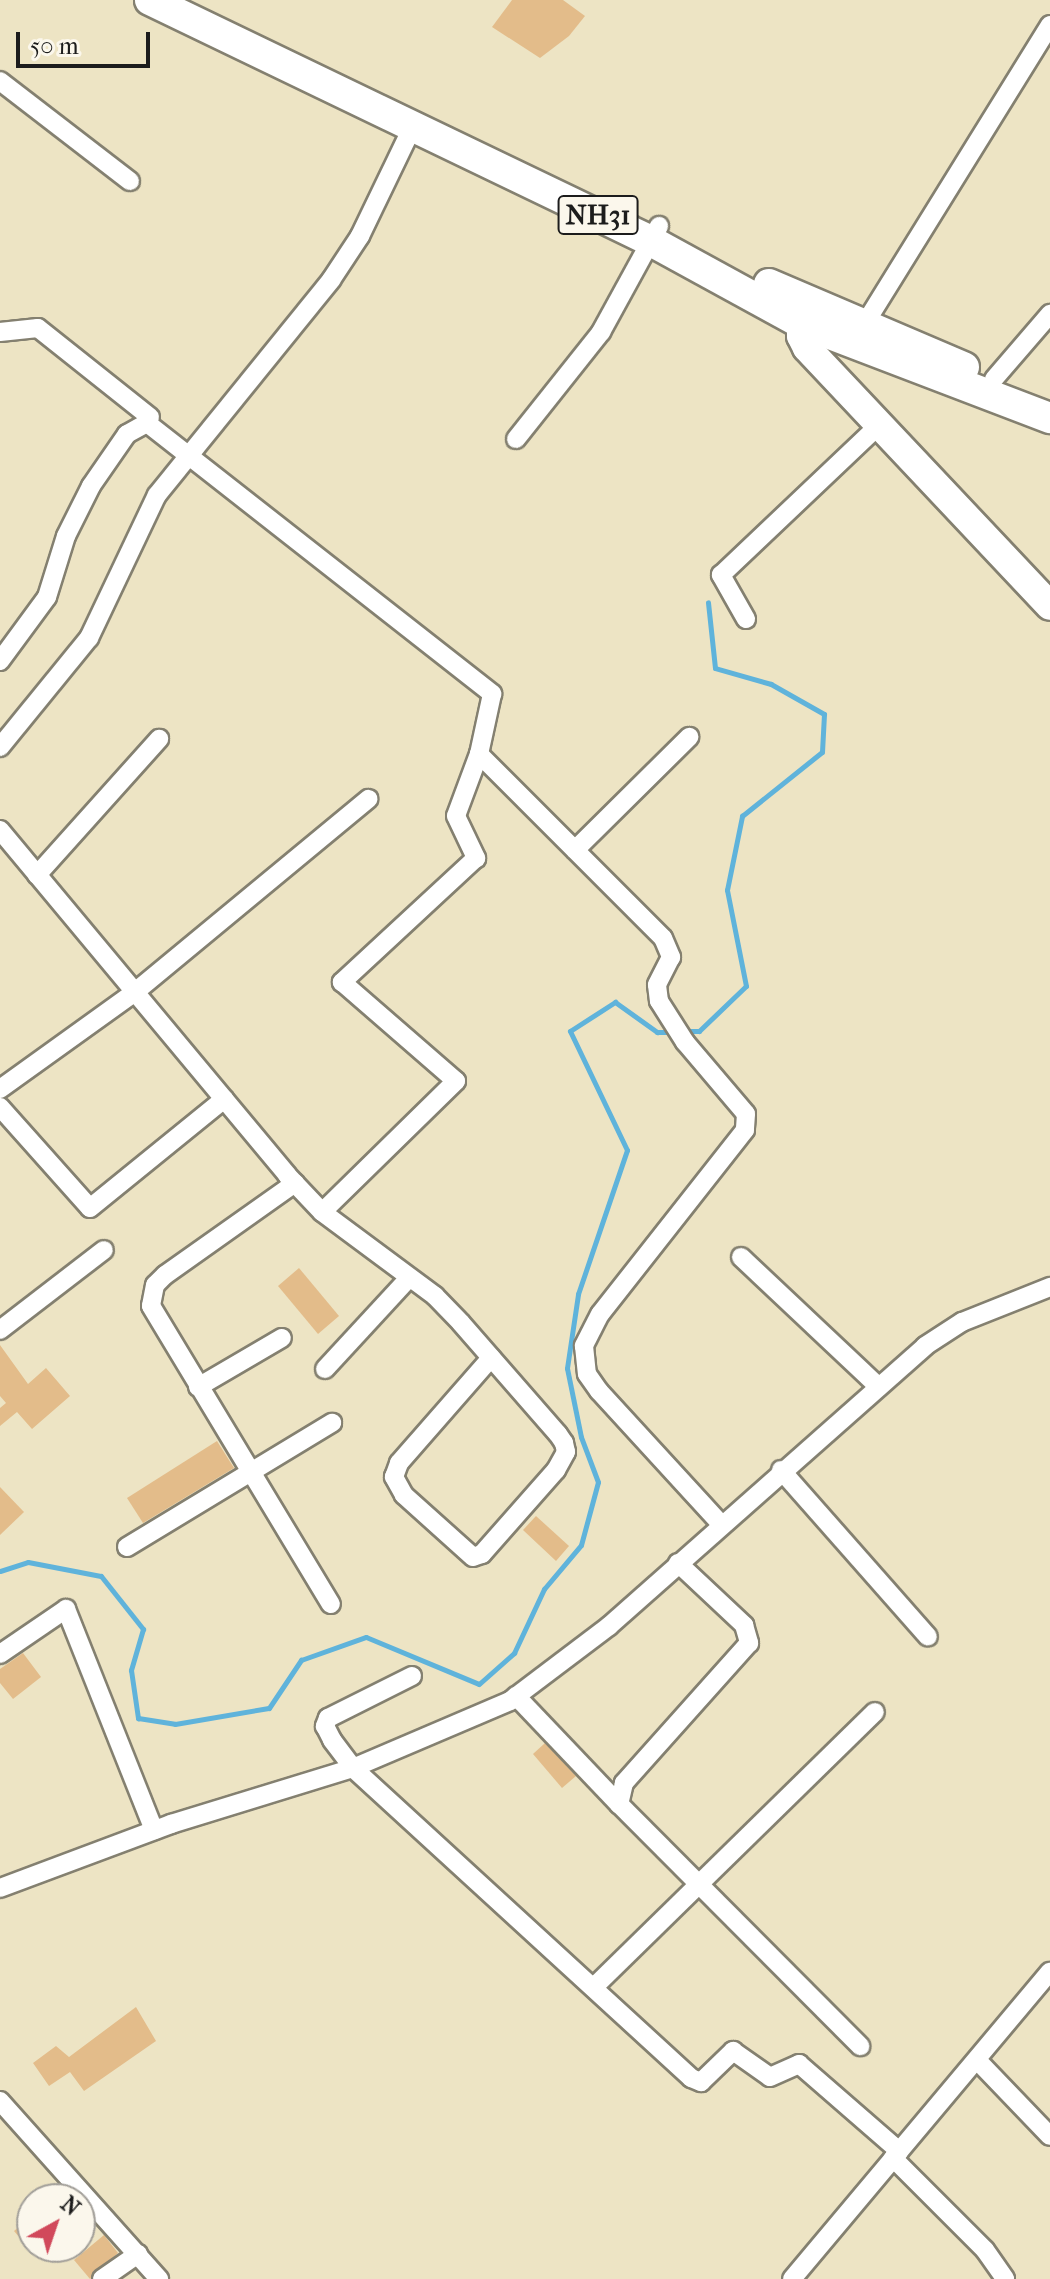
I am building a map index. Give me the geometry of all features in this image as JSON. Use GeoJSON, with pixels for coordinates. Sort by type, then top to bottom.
{"type":"FeatureCollection","features":[{"type":"Feature","properties":{"kind":"highway","name":"NH31"},"geometry":{"type":"LineString","coordinates":[[150,0],[655,233]]}},
{"type":"Feature","properties":{"kind":"highway","name":"NH31"},"geometry":{"type":"LineString","coordinates":[[189,0],[655,233],[800,312],[1050,418]]}},
{"type":"Feature","properties":{"kind":"highway","name":"NH31"},"geometry":{"type":"LineString","coordinates":[[800,312],[864,325],[1050,399]]}},
{"type":"Feature","properties":{"kind":"main road"},"geometry":{"type":"LineString","coordinates":[[800,312],[807,348],[1050,606]]}},
{"type":"Feature","properties":{"kind":"street"},"geometry":{"type":"LineString","coordinates":[[864,325],[1050,25]]}},
{"type":"Feature","properties":{"kind":"street"},"geometry":{"type":"LineString","coordinates":[[0,81],[130,181]]}},
{"type":"Feature","properties":{"kind":"street"},"geometry":{"type":"LineString","coordinates":[[0,747],[76,658],[142,522],[190,453],[331,280],[360,236],[414,124]]}},
{"type":"Feature","properties":{"kind":"street"},"geometry":{"type":"LineString","coordinates":[[516,439],[601,332],[655,233]]}},
{"type":"Feature","properties":{"kind":"street"},"geometry":{"type":"LineString","coordinates":[[994,379],[1050,314]]}},
{"type":"Feature","properties":{"kind":"street"},"geometry":{"type":"LineString","coordinates":[[0,332],[38,328],[150,417]]}},
{"type":"Feature","properties":{"kind":"street"},"geometry":{"type":"LineString","coordinates":[[0,661],[47,597],[78,509],[127,434],[147,423],[190,453],[485,686],[493,703],[479,754],[456,816],[476,858],[342,982],[456,1081],[322,1212]]}},
{"type":"Feature","properties":{"kind":"street"},"geometry":{"type":"LineString","coordinates":[[746,619],[721,575],[879,425]]}},
{"type":"Feature","properties":{"kind":"street"},"geometry":{"type":"LineString","coordinates":[[575,850],[689,737]]}},
{"type":"Feature","properties":{"kind":"street"},"geometry":{"type":"LineString","coordinates":[[37,875],[159,739]]}},
{"type":"Feature","properties":{"kind":"street"},"geometry":{"type":"LineString","coordinates":[[479,754],[667,945],[671,957],[657,992],[685,1042],[741,1106],[747,1122],[600,1314],[584,1359],[599,1391],[721,1524]]}},
{"type":"Feature","properties":{"kind":"street"},"geometry":{"type":"LineString","coordinates":[[0,1089],[135,992],[368,799]]}},
{"type":"Feature","properties":{"kind":"street"},"geometry":{"type":"LineString","coordinates":[[0,830],[295,1183],[322,1212],[435,1296],[491,1358],[558,1434],[566,1452],[556,1470],[482,1554],[473,1557],[404,1495],[394,1477],[399,1463],[491,1358]]}},
{"type":"Feature","properties":{"kind":"street"},"geometry":{"type":"LineString","coordinates":[[0,1107],[90,1208],[224,1099]]}},
{"type":"Feature","properties":{"kind":"street"},"geometry":{"type":"LineString","coordinates":[[295,1183],[155,1285],[151,1306],[331,1604]]}},
{"type":"Feature","properties":{"kind":"street"},"geometry":{"type":"LineString","coordinates":[[0,1330],[104,1250]]}},
{"type":"Feature","properties":{"kind":"street"},"geometry":{"type":"LineString","coordinates":[[741,1257],[878,1386]]}},
{"type":"Feature","properties":{"kind":"street"},"geometry":{"type":"LineString","coordinates":[[325,1369],[409,1278]]}},
{"type":"Feature","properties":{"kind":"street"},"geometry":{"type":"LineString","coordinates":[[0,1888],[154,1830],[353,1768],[436,1736],[516,1696],[609,1626],[878,1386],[962,1322],[1050,1287]]}},
{"type":"Feature","properties":{"kind":"street"},"geometry":{"type":"LineString","coordinates":[[198,1387],[282,1338]]}},
{"type":"Feature","properties":{"kind":"street"},"geometry":{"type":"LineString","coordinates":[[127,1547],[332,1423]]}},
{"type":"Feature","properties":{"kind":"street"},"geometry":{"type":"LineString","coordinates":[[781,1470],[928,1637]]}},
{"type":"Feature","properties":{"kind":"street"},"geometry":{"type":"LineString","coordinates":[[619,1804],[624,1783],[749,1643],[744,1625],[678,1563]]}},
{"type":"Feature","properties":{"kind":"street"},"geometry":{"type":"LineString","coordinates":[[0,1654],[66,1609],[154,1830]]}},
{"type":"Feature","properties":{"kind":"street"},"geometry":{"type":"LineString","coordinates":[[412,1676],[328,1718],[325,1726],[353,1768],[691,2078],[701,2082],[733,2051],[770,2077],[799,2064],[896,2155],[985,2250],[1005,2279]]}},
{"type":"Feature","properties":{"kind":"street"},"geometry":{"type":"LineString","coordinates":[[516,1696],[860,2046]]}},
{"type":"Feature","properties":{"kind":"street"},"geometry":{"type":"LineString","coordinates":[[594,1987],[875,1712]]}},
{"type":"Feature","properties":{"kind":"street"},"geometry":{"type":"LineString","coordinates":[[792,2279],[1050,1972]]}},
{"type":"Feature","properties":{"kind":"street"},"geometry":{"type":"LineString","coordinates":[[977,2060],[1050,2136]]}},
{"type":"Feature","properties":{"kind":"street"},"geometry":{"type":"LineString","coordinates":[[0,2101],[159,2279]]}},
{"type":"Feature","properties":{"kind":"street"},"geometry":{"type":"LineString","coordinates":[[102,2279],[138,2254]]}},
{"type":"Feature","properties":{"kind":"building"},"geometry":{"type":"Polygon","coordinates":[[[512,0],[563,0],[585,16],[569,36],[540,58],[492,27],[512,0]]]}},
{"type":"Feature","properties":{"kind":"building"},"geometry":{"type":"Polygon","coordinates":[[[299,1268],[339,1316],[318,1334],[278,1286],[299,1268]]]}},
{"type":"Feature","properties":{"kind":"building"},"geometry":{"type":"Polygon","coordinates":[[[0,1345],[28,1384],[46,1368],[70,1396],[32,1429],[17,1412],[0,1426],[0,1408],[6,1403],[0,1396],[0,1345]]]}},
{"type":"Feature","properties":{"kind":"building"},"geometry":{"type":"Polygon","coordinates":[[[217,1441],[234,1468],[143,1523],[127,1498],[217,1441]]]}},
{"type":"Feature","properties":{"kind":"building"},"geometry":{"type":"Polygon","coordinates":[[[0,1487],[24,1512],[0,1535],[0,1487]]]}},
{"type":"Feature","properties":{"kind":"building"},"geometry":{"type":"Polygon","coordinates":[[[536,1516],[569,1546],[556,1561],[523,1530],[536,1516]]]}},
{"type":"Feature","properties":{"kind":"building"},"geometry":{"type":"Polygon","coordinates":[[[23,1653],[41,1677],[13,1699],[0,1683],[0,1669],[23,1653]]]}},
{"type":"Feature","properties":{"kind":"building"},"geometry":{"type":"Polygon","coordinates":[[[545,1743],[576,1776],[562,1788],[533,1754],[545,1743]]]}},
{"type":"Feature","properties":{"kind":"building"},"geometry":{"type":"Polygon","coordinates":[[[136,2007],[156,2041],[84,2091],[70,2072],[49,2086],[33,2063],[56,2046],[69,2057],[136,2007]]]}},
{"type":"Feature","properties":{"kind":"building"},"geometry":{"type":"Polygon","coordinates":[[[104,2235],[118,2253],[90,2279],[77,2263],[96,2263],[96,2242],[104,2235]]]}},
{"type":"Feature","properties":{"kind":"waterway"},"geometry":{"type":"LineString","coordinates":[[685,1031],[699,1031],[746,986],[727,890],[742,816],[822,752],[824,714],[771,684],[715,668],[708,602]]}},
{"type":"Feature","properties":{"kind":"waterway"},"geometry":{"type":"LineString","coordinates":[[0,1571],[28,1562],[101,1576],[143,1629],[131,1670],[138,1718],[175,1724],[269,1708],[301,1660],[366,1637],[479,1684],[514,1653],[544,1589],[581,1545],[598,1482],[581,1437],[567,1368],[578,1294],[627,1150],[570,1031],[615,1002],[657,1032],[675,1032]]}}]}
